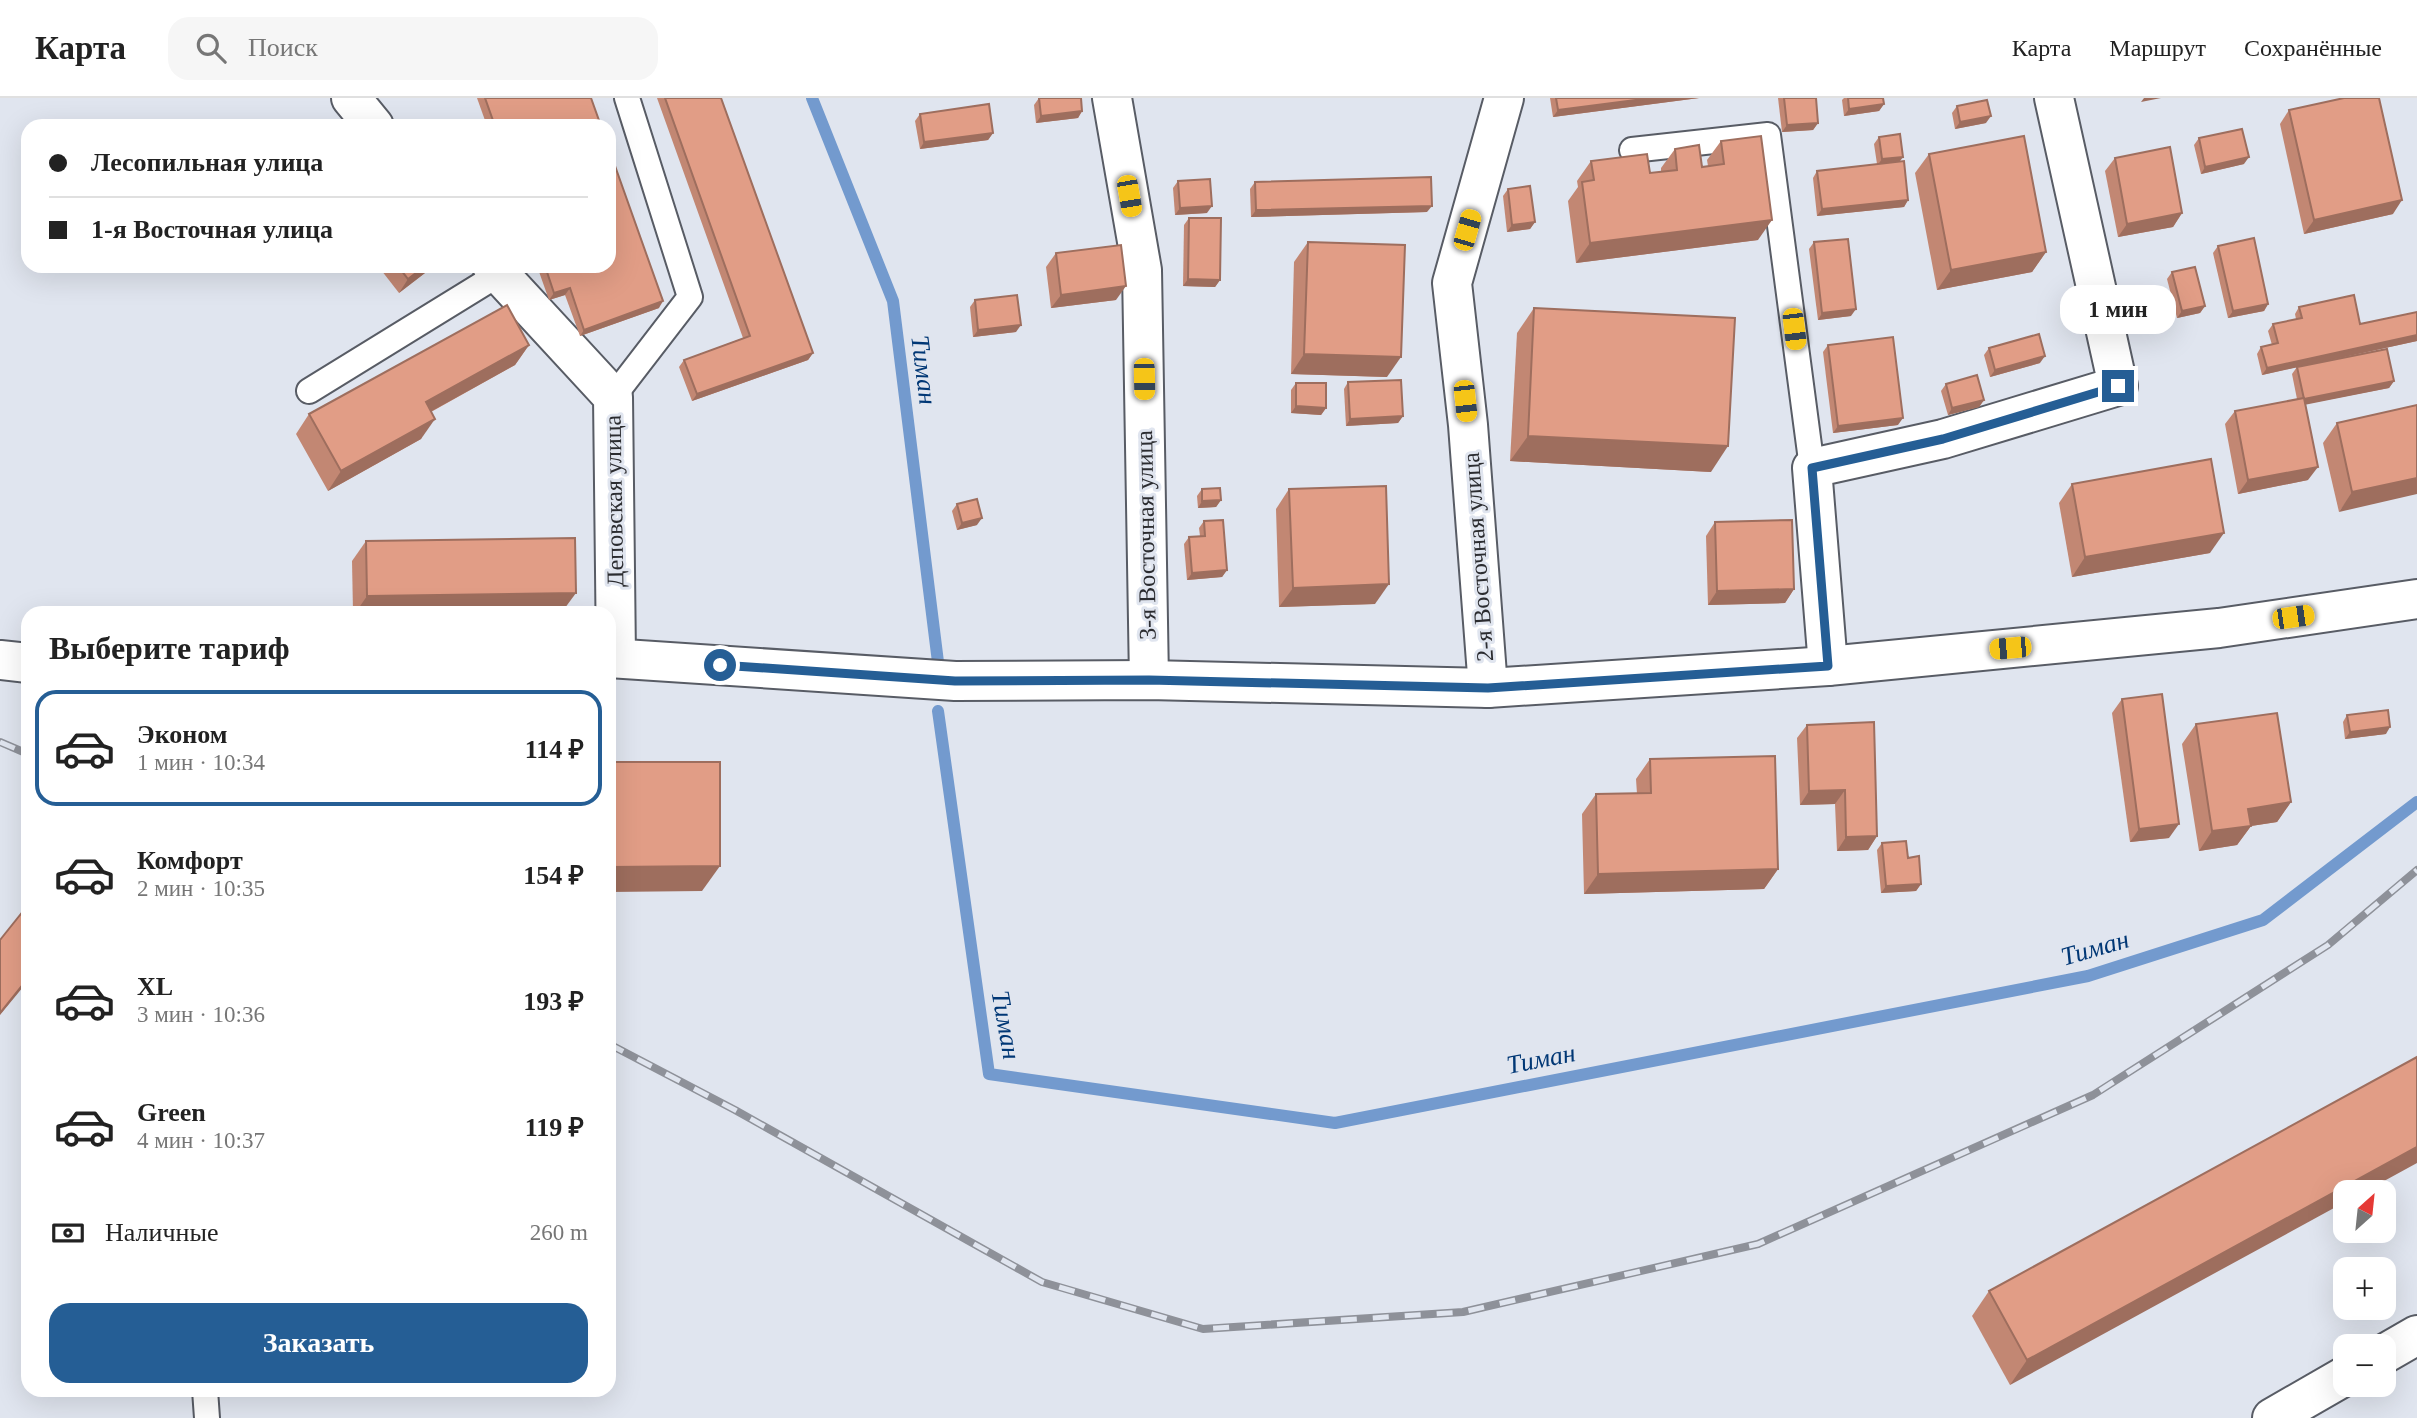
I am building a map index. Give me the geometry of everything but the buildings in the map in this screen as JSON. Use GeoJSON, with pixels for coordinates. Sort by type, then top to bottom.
{"type":"FeatureCollection","features":[{"type":"Feature","properties":{"kind":"street"},"geometry":{"type":"LineString","coordinates":[[351,98],[368,119]]}},
{"type":"Feature","properties":{"kind":"street","name":"3-я Восточная улица"},"geometry":{"type":"LineString","coordinates":[[1112,98],[1142,270],[1149,680]]}},
{"type":"Feature","properties":{"kind":"street","name":"2-я Восточная улица"},"geometry":{"type":"LineString","coordinates":[[1488,688],[1468,425],[1452,283],[1504,98]]}},
{"type":"Feature","properties":{"kind":"street"},"geometry":{"type":"LineString","coordinates":[[1828,666],[1812,468],[1943,439],[2118,386],[2054,98]]}},
{"type":"Feature","properties":{"kind":"street","name":"Деповская улица"},"geometry":{"type":"LineString","coordinates":[[498,273],[613,397],[612,606]]}},
{"type":"Feature","properties":{"kind":"street"},"geometry":{"type":"LineString","coordinates":[[616,658],[955,681],[1149,680],[1488,688],[1828,666],[2219,628],[2417,599]]}},
{"type":"Feature","properties":{"kind":"street"},"geometry":{"type":"LineString","coordinates":[[0,660],[21,662]]}},
{"type":"Feature","properties":{"kind":"street"},"geometry":{"type":"LineString","coordinates":[[2396,1347],[2417,1335]]}},
{"type":"Feature","properties":{"kind":"street"},"geometry":{"type":"LineString","coordinates":[[2272,1418],[2333,1383]]}},
{"type":"Feature","properties":{"kind":"lane"},"geometry":{"type":"LineString","coordinates":[[613,397],[690,297],[627,98]]}},
{"type":"Feature","properties":{"kind":"lane"},"geometry":{"type":"LineString","coordinates":[[1632,150],[1768,135],[1812,468]]}},
{"type":"Feature","properties":{"kind":"lane"},"geometry":{"type":"LineString","coordinates":[[309,391],[490,273]]}},
{"type":"Feature","properties":{"kind":"lane"},"geometry":{"type":"LineString","coordinates":[[206,1397],[207,1418]]}},
{"type":"Feature","properties":{"kind":"waterway","name":"Тиман"},"geometry":{"type":"LineString","coordinates":[[812,98],[893,301],[938,662]]}},
{"type":"Feature","properties":{"kind":"waterway","name":"Тиман"},"geometry":{"type":"LineString","coordinates":[[938,711],[989,1074],[1335,1123],[2088,976],[2263,920],[2417,802]]}},
{"type":"Feature","properties":{"kind":"railway"},"geometry":{"type":"LineString","coordinates":[[0,742],[21,751]]}},
{"type":"Feature","properties":{"kind":"railway"},"geometry":{"type":"LineString","coordinates":[[616,1048],[735,1110],[1042,1282],[1203,1329],[1463,1312],[1758,1244],[2093,1095],[2328,945],[2417,870]]}},
{"type":"Feature","properties":{"kind":"route"},"geometry":{"type":"LineString","coordinates":[[720,665],[955,681],[1149,680],[1488,688],[1828,666],[1812,468],[1943,439],[2118,386]]}}]}
